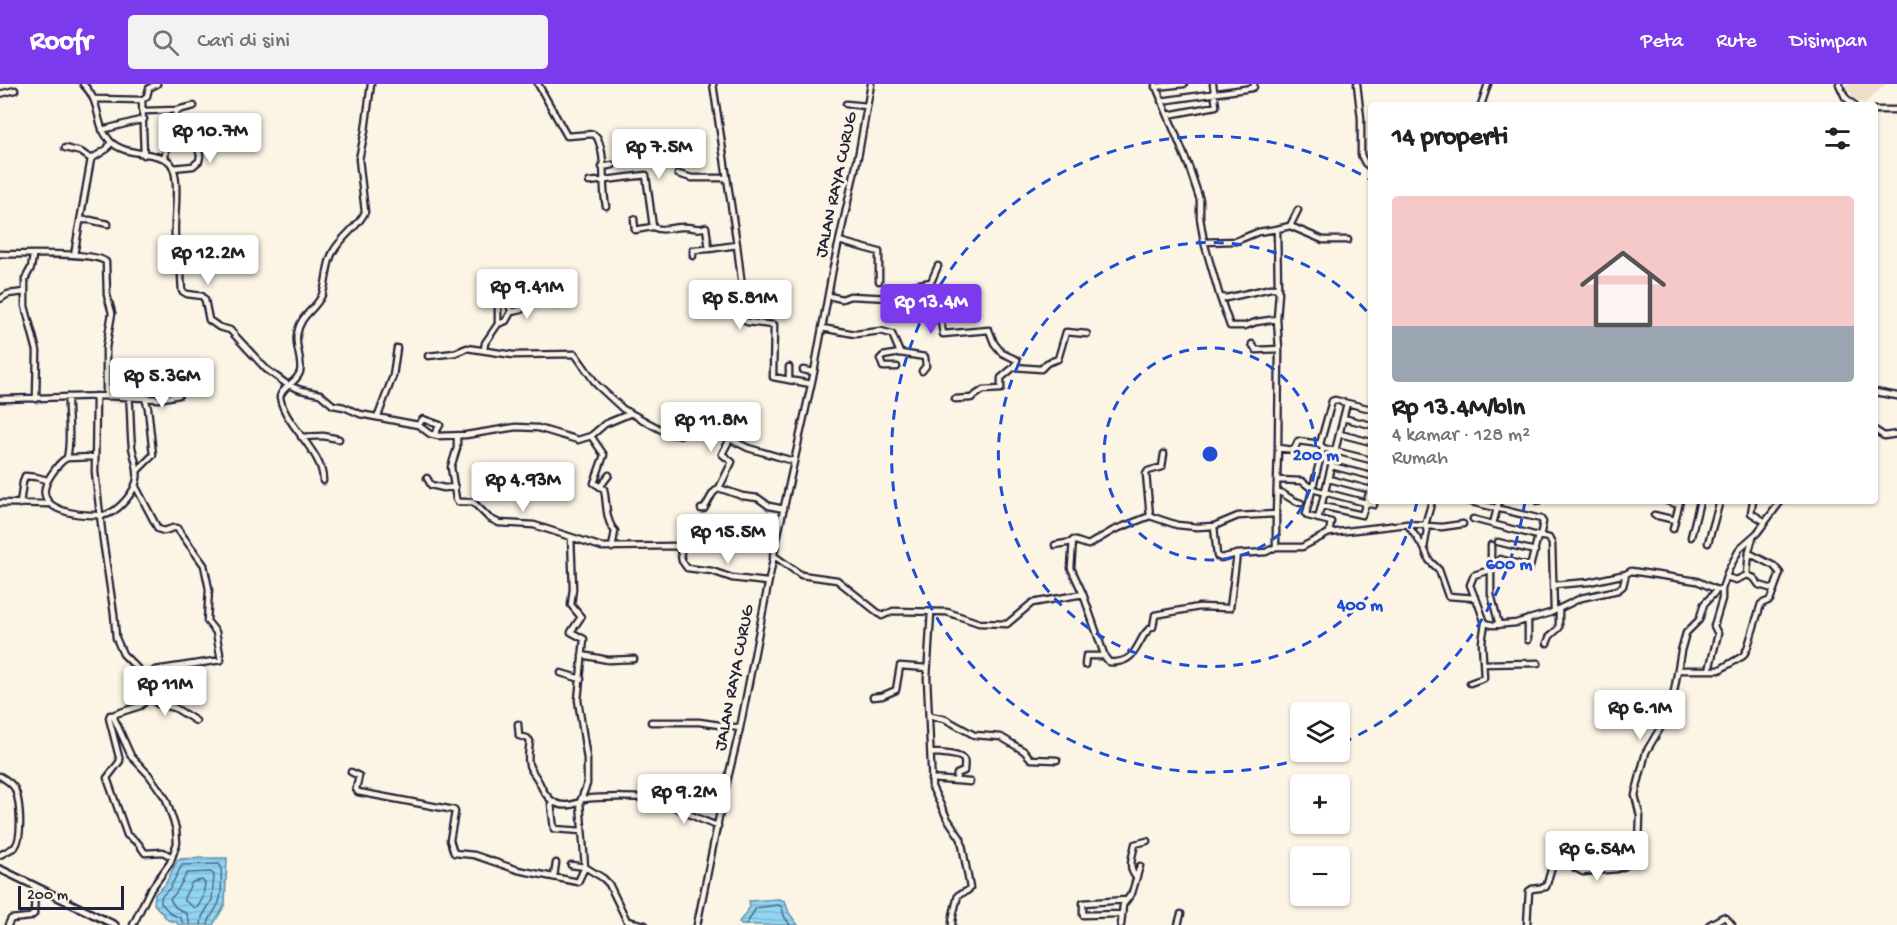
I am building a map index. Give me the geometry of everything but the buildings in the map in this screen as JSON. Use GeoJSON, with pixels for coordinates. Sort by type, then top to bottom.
{"type":"FeatureCollection","features":[{"type":"Feature","properties":{"kind":"main road"},"geometry":{"type":"LineString","coordinates":[[0,869],[112,924]]}},
{"type":"Feature","properties":{"kind":"street"},"geometry":{"type":"LineString","coordinates":[[83,84],[95,99],[102,130],[111,142],[118,147],[165,159],[173,168],[177,203],[174,236],[181,269],[182,291],[202,296],[209,320],[219,327],[230,330],[266,369],[288,385],[320,394],[333,405],[357,413],[418,425],[434,435],[457,436],[516,427],[538,428],[578,440],[591,436],[605,423],[629,414]]}},
{"type":"Feature","properties":{"kind":"street"},"geometry":{"type":"LineString","coordinates":[[95,99],[142,100],[147,96],[148,88],[157,84]]}},
{"type":"Feature","properties":{"kind":"street"},"geometry":{"type":"LineString","coordinates":[[322,481],[320,467],[280,399],[281,392],[296,379],[300,370],[296,338],[303,317],[323,294],[329,261],[334,250],[346,233],[361,220],[365,212],[359,159],[371,84]]}},
{"type":"Feature","properties":{"kind":"street"},"geometry":{"type":"LineString","coordinates":[[538,84],[567,136],[593,134],[597,137],[601,147],[606,206]]}},
{"type":"Feature","properties":{"kind":"street"},"geometry":{"type":"LineString","coordinates":[[713,84],[737,245],[744,321],[774,325],[773,377],[811,384]]}},
{"type":"Feature","properties":{"kind":"street","name":"JALAN RAYA CURUG"},"geometry":{"type":"LineString","coordinates":[[697,925],[740,728],[767,582],[814,372],[871,84]]}},
{"type":"Feature","properties":{"kind":"street"},"geometry":{"type":"LineString","coordinates":[[1184,84],[1155,86],[1200,200],[1204,242],[1230,326],[1245,326],[1277,319]]}},
{"type":"Feature","properties":{"kind":"street"},"geometry":{"type":"LineString","coordinates":[[1168,115],[1216,106],[1213,84]]}},
{"type":"Feature","properties":{"kind":"street"},"geometry":{"type":"LineString","coordinates":[[1161,101],[1252,88],[1254,84]]}},
{"type":"Feature","properties":{"kind":"street"},"geometry":{"type":"LineString","coordinates":[[1357,84],[1362,155],[1368,166]]}},
{"type":"Feature","properties":{"kind":"street"},"geometry":{"type":"LineString","coordinates":[[1482,102],[1488,84]]}},
{"type":"Feature","properties":{"kind":"street"},"geometry":{"type":"LineString","coordinates":[[1839,84],[1845,97],[1851,102]]}},
{"type":"Feature","properties":{"kind":"street"},"geometry":{"type":"LineString","coordinates":[[0,94],[15,90]]}},
{"type":"Feature","properties":{"kind":"street"},"geometry":{"type":"LineString","coordinates":[[142,100],[144,155]]}},
{"type":"Feature","properties":{"kind":"street"},"geometry":{"type":"LineString","coordinates":[[846,104],[867,106]]}},
{"type":"Feature","properties":{"kind":"street"},"geometry":{"type":"LineString","coordinates":[[144,111],[177,110],[194,106]]}},
{"type":"Feature","properties":{"kind":"street"},"geometry":{"type":"LineString","coordinates":[[165,159],[167,123],[168,119],[175,116],[177,110]]}},
{"type":"Feature","properties":{"kind":"street"},"geometry":{"type":"LineString","coordinates":[[1878,110],[1897,110]]}},
{"type":"Feature","properties":{"kind":"street"},"geometry":{"type":"LineString","coordinates":[[102,130],[144,119]]}},
{"type":"Feature","properties":{"kind":"street"},"geometry":{"type":"LineString","coordinates":[[173,168],[193,166],[200,160],[194,130]]}},
{"type":"Feature","properties":{"kind":"street"},"geometry":{"type":"LineString","coordinates":[[74,255],[91,159],[107,149],[111,142]]}},
{"type":"Feature","properties":{"kind":"street"},"geometry":{"type":"LineString","coordinates":[[65,148],[81,152],[91,159]]}},
{"type":"Feature","properties":{"kind":"street"},"geometry":{"type":"LineString","coordinates":[[603,167],[613,165]]}},
{"type":"Feature","properties":{"kind":"street"},"geometry":{"type":"LineString","coordinates":[[678,174],[692,178],[726,178]]}},
{"type":"Feature","properties":{"kind":"street"},"geometry":{"type":"LineString","coordinates":[[589,182],[646,176],[652,227]]}},
{"type":"Feature","properties":{"kind":"street"},"geometry":{"type":"LineString","coordinates":[[1290,226],[1298,210]]}},
{"type":"Feature","properties":{"kind":"street"},"geometry":{"type":"LineString","coordinates":[[80,219],[108,224]]}},
{"type":"Feature","properties":{"kind":"street"},"geometry":{"type":"LineString","coordinates":[[634,219],[636,231],[652,227],[660,230],[684,226],[698,230],[706,227],[709,249]]}},
{"type":"Feature","properties":{"kind":"street"},"geometry":{"type":"LineString","coordinates":[[1204,242],[1236,241],[1258,232],[1290,226],[1323,240],[1348,240]]}},
{"type":"Feature","properties":{"kind":"street"},"geometry":{"type":"LineString","coordinates":[[1276,547],[1279,349],[1277,229]]}},
{"type":"Feature","properties":{"kind":"street"},"geometry":{"type":"LineString","coordinates":[[839,241],[879,252],[879,281]]}},
{"type":"Feature","properties":{"kind":"street"},"geometry":{"type":"LineString","coordinates":[[693,256],[693,250],[737,245]]}},
{"type":"Feature","properties":{"kind":"street"},"geometry":{"type":"LineString","coordinates":[[0,254],[101,257],[108,266],[107,290],[112,319],[106,342],[106,396]]}},
{"type":"Feature","properties":{"kind":"street"},"geometry":{"type":"LineString","coordinates":[[33,255],[31,268],[25,279],[25,312],[37,351],[36,399]]}},
{"type":"Feature","properties":{"kind":"street"},"geometry":{"type":"LineString","coordinates":[[912,298],[915,284],[931,282],[938,266]]}},
{"type":"Feature","properties":{"kind":"street"},"geometry":{"type":"LineString","coordinates":[[498,324],[506,321],[511,312],[508,278]]}},
{"type":"Feature","properties":{"kind":"street"},"geometry":{"type":"LineString","coordinates":[[1220,297],[1226,298],[1265,289],[1278,289]]}},
{"type":"Feature","properties":{"kind":"street"},"geometry":{"type":"LineString","coordinates":[[0,299],[8,294],[25,292]]}},
{"type":"Feature","properties":{"kind":"street"},"geometry":{"type":"LineString","coordinates":[[484,350],[485,343],[498,324],[498,297],[508,296]]}},
{"type":"Feature","properties":{"kind":"street"},"geometry":{"type":"LineString","coordinates":[[829,296],[841,299],[850,296],[912,298],[914,302],[941,301],[943,334],[988,330],[1002,353],[1017,359],[1014,368],[1001,378],[1001,389],[983,390],[971,398],[955,399]]}},
{"type":"Feature","properties":{"kind":"street"},"geometry":{"type":"LineString","coordinates":[[511,312],[521,310],[525,301],[553,305]]}},
{"type":"Feature","properties":{"kind":"street"},"geometry":{"type":"LineString","coordinates":[[743,306],[756,306]]}},
{"type":"Feature","properties":{"kind":"street"},"geometry":{"type":"LineString","coordinates":[[822,328],[855,334],[890,333],[894,336],[900,353]]}},
{"type":"Feature","properties":{"kind":"street"},"geometry":{"type":"LineString","coordinates":[[1014,368],[1041,369],[1047,363],[1058,359],[1066,332],[1087,334]]}},
{"type":"Feature","properties":{"kind":"street"},"geometry":{"type":"LineString","coordinates":[[1252,344],[1256,350],[1279,349]]}},
{"type":"Feature","properties":{"kind":"street"},"geometry":{"type":"LineString","coordinates":[[378,416],[393,376],[397,348]]}},
{"type":"Feature","properties":{"kind":"street"},"geometry":{"type":"LineString","coordinates":[[428,356],[454,353],[467,348],[513,355],[576,354],[597,385],[629,414],[669,434],[678,435],[700,429],[748,448],[793,461]]}},
{"type":"Feature","properties":{"kind":"street"},"geometry":{"type":"LineString","coordinates":[[897,367],[883,368],[880,359],[883,356],[900,353],[925,356],[926,366],[922,371]]}},
{"type":"Feature","properties":{"kind":"street"},"geometry":{"type":"LineString","coordinates":[[789,367],[789,380]]}},
{"type":"Feature","properties":{"kind":"street"},"geometry":{"type":"LineString","coordinates":[[803,370],[814,372]]}},
{"type":"Feature","properties":{"kind":"street"},"geometry":{"type":"LineString","coordinates":[[1878,393],[1897,396]]}},
{"type":"Feature","properties":{"kind":"street"},"geometry":{"type":"LineString","coordinates":[[0,399],[96,396],[158,399],[179,395]]}},
{"type":"Feature","properties":{"kind":"street"},"geometry":{"type":"LineString","coordinates":[[96,396],[94,457],[116,642],[123,654],[140,668],[145,679],[146,696],[145,702],[141,705],[109,718],[120,761],[107,778],[126,833],[139,844],[145,853],[163,852],[172,857]]}},
{"type":"Feature","properties":{"kind":"street"},"geometry":{"type":"LineString","coordinates":[[94,457],[67,458],[58,464],[47,480],[45,493],[50,504],[67,512],[108,514],[118,508],[135,485],[138,470],[132,449],[129,396]]}},
{"type":"Feature","properties":{"kind":"street"},"geometry":{"type":"LineString","coordinates":[[67,458],[70,431],[68,397]]}},
{"type":"Feature","properties":{"kind":"street"},"geometry":{"type":"LineString","coordinates":[[138,470],[153,455],[145,398]]}},
{"type":"Feature","properties":{"kind":"street"},"geometry":{"type":"LineString","coordinates":[[1329,533],[1332,523],[1306,514],[1332,400],[1368,408]]}},
{"type":"Feature","properties":{"kind":"street"},"geometry":{"type":"LineString","coordinates":[[1318,519],[1347,403]]}},
{"type":"Feature","properties":{"kind":"street"},"geometry":{"type":"LineString","coordinates":[[1343,418],[1368,424]]}},
{"type":"Feature","properties":{"kind":"street"},"geometry":{"type":"LineString","coordinates":[[418,425],[423,419],[440,425],[434,435]]}},
{"type":"Feature","properties":{"kind":"street"},"geometry":{"type":"LineString","coordinates":[[1878,432],[1884,436],[1897,434]]}},
{"type":"Feature","properties":{"kind":"street"},"geometry":{"type":"LineString","coordinates":[[1340,434],[1368,441]]}},
{"type":"Feature","properties":{"kind":"street"},"geometry":{"type":"LineString","coordinates":[[301,437],[323,436],[339,439]]}},
{"type":"Feature","properties":{"kind":"street"},"geometry":{"type":"LineString","coordinates":[[457,436],[458,447],[451,467],[457,501],[473,502],[489,518],[499,523],[534,525],[593,545],[612,548],[676,546],[680,549],[682,561],[687,568],[712,571],[732,578],[767,582]]}},
{"type":"Feature","properties":{"kind":"street"},"geometry":{"type":"LineString","coordinates":[[591,436],[604,455],[594,483],[604,489],[606,509],[611,527],[615,531],[612,548]]}},
{"type":"Feature","properties":{"kind":"street"},"geometry":{"type":"LineString","coordinates":[[700,509],[704,509],[713,493],[719,488],[732,462],[722,454],[730,439]]}},
{"type":"Feature","properties":{"kind":"street"},"geometry":{"type":"LineString","coordinates":[[1278,448],[1294,449],[1298,441],[1368,459]]}},
{"type":"Feature","properties":{"kind":"street"},"geometry":{"type":"LineString","coordinates":[[1150,516],[1146,474],[1148,471],[1162,467],[1164,454]]}},
{"type":"Feature","properties":{"kind":"street"},"geometry":{"type":"LineString","coordinates":[[1332,466],[1368,475]]}},
{"type":"Feature","properties":{"kind":"street"},"geometry":{"type":"LineString","coordinates":[[600,487],[609,475]]}},
{"type":"Feature","properties":{"kind":"street"},"geometry":{"type":"LineString","coordinates":[[20,504],[22,482],[25,476],[47,480]]}},
{"type":"Feature","properties":{"kind":"street"},"geometry":{"type":"LineString","coordinates":[[427,478],[430,485],[444,488],[455,487]]}},
{"type":"Feature","properties":{"kind":"street"},"geometry":{"type":"LineString","coordinates":[[1329,479],[1368,488]]}},
{"type":"Feature","properties":{"kind":"street"},"geometry":{"type":"LineString","coordinates":[[1277,480],[1302,481],[1312,489],[1367,503]]}},
{"type":"Feature","properties":{"kind":"street"},"geometry":{"type":"LineString","coordinates":[[135,485],[158,529],[164,531],[178,529],[203,562],[209,589],[207,621],[216,632],[221,658],[221,661],[155,670],[145,679]]}},
{"type":"Feature","properties":{"kind":"street"},"geometry":{"type":"LineString","coordinates":[[719,488],[758,498],[770,506],[784,508]]}},
{"type":"Feature","properties":{"kind":"street"},"geometry":{"type":"LineString","coordinates":[[1277,491],[1301,504]]}},
{"type":"Feature","properties":{"kind":"street"},"geometry":{"type":"LineString","coordinates":[[1322,506],[1361,516],[1365,513],[1368,500]]}},
{"type":"Feature","properties":{"kind":"street"},"geometry":{"type":"LineString","coordinates":[[0,503],[50,504]]}},
{"type":"Feature","properties":{"kind":"street"},"geometry":{"type":"LineString","coordinates":[[1369,504],[1374,506]]}},
{"type":"Feature","properties":{"kind":"street"},"geometry":{"type":"LineString","coordinates":[[1424,548],[1431,504]]}},
{"type":"Feature","properties":{"kind":"street"},"geometry":{"type":"LineString","coordinates":[[1480,504],[1542,520],[1530,567],[1500,559]]}},
{"type":"Feature","properties":{"kind":"street"},"geometry":{"type":"LineString","coordinates":[[1493,524],[1498,504]]}},
{"type":"Feature","properties":{"kind":"street"},"geometry":{"type":"LineString","coordinates":[[1673,529],[1680,504]]}},
{"type":"Feature","properties":{"kind":"street"},"geometry":{"type":"LineString","coordinates":[[1691,537],[1699,504]]}},
{"type":"Feature","properties":{"kind":"street"},"geometry":{"type":"LineString","coordinates":[[1708,543],[1718,504]]}},
{"type":"Feature","properties":{"kind":"street"},"geometry":{"type":"LineString","coordinates":[[1752,504],[1751,513],[1764,521]]}},
{"type":"Feature","properties":{"kind":"street"},"geometry":{"type":"LineString","coordinates":[[1527,925],[1529,891],[1546,887],[1550,869],[1558,859],[1565,856],[1570,857],[1575,868],[1583,872],[1617,869],[1625,866],[1635,856],[1640,823],[1636,804],[1636,788],[1647,752],[1673,698],[1686,633],[1699,620],[1704,604],[1719,590],[1740,548],[1753,537],[1778,504]]}},
{"type":"Feature","properties":{"kind":"street"},"geometry":{"type":"LineString","coordinates":[[1055,544],[1074,540],[1084,545],[1090,544],[1114,530],[1150,516],[1185,526],[1214,526],[1238,516],[1276,514]]}},
{"type":"Feature","properties":{"kind":"street"},"geometry":{"type":"LineString","coordinates":[[1654,515],[1675,520]]}},
{"type":"Feature","properties":{"kind":"street"},"geometry":{"type":"LineString","coordinates":[[1473,519],[1549,538],[1552,542],[1559,628],[1550,636],[1547,643]]}},
{"type":"Feature","properties":{"kind":"street"},"geometry":{"type":"LineString","coordinates":[[1214,526],[1216,556],[1221,558],[1237,554],[1266,552],[1276,547],[1302,547],[1329,533],[1407,524],[1442,527],[1463,524]]}},
{"type":"Feature","properties":{"kind":"street"},"geometry":{"type":"LineString","coordinates":[[1407,524],[1424,548],[1427,558],[1440,571],[1448,596],[1475,598]]}},
{"type":"Feature","properties":{"kind":"street"},"geometry":{"type":"LineString","coordinates":[[351,772],[359,776],[356,789],[358,792],[454,810],[450,843],[454,853],[474,855],[518,870],[578,882],[585,867],[581,800],[586,784],[587,759],[578,700],[583,638],[571,632],[581,618],[571,605],[573,589],[571,537]]}},
{"type":"Feature","properties":{"kind":"street"},"geometry":{"type":"LineString","coordinates":[[1747,575],[1753,537]]}},
{"type":"Feature","properties":{"kind":"street"},"geometry":{"type":"LineString","coordinates":[[1072,542],[1071,568],[1083,594],[1104,656],[1112,663],[1131,656],[1146,630],[1153,627],[1156,614],[1199,607],[1230,608],[1237,554]]}},
{"type":"Feature","properties":{"kind":"street"},"geometry":{"type":"LineString","coordinates":[[1498,542],[1534,551]]}},
{"type":"Feature","properties":{"kind":"street"},"geometry":{"type":"LineString","coordinates":[[1491,545],[1491,594],[1499,625]]}},
{"type":"Feature","properties":{"kind":"street"},"geometry":{"type":"LineString","coordinates":[[1678,670],[1722,669],[1745,654],[1761,604],[1770,601],[1779,578],[1779,569],[1759,556],[1749,553]]}},
{"type":"Feature","properties":{"kind":"street"},"geometry":{"type":"LineString","coordinates":[[773,555],[801,575],[837,580],[880,615],[893,611],[950,612],[979,623],[1007,624],[1032,603],[1083,594]]}},
{"type":"Feature","properties":{"kind":"street"},"geometry":{"type":"LineString","coordinates":[[1470,683],[1484,678],[1482,642],[1485,623],[1479,601],[1475,598],[1470,585],[1474,575],[1490,570]]}},
{"type":"Feature","properties":{"kind":"street"},"geometry":{"type":"LineString","coordinates":[[1554,585],[1589,582],[1634,571],[1694,581],[1719,590]]}},
{"type":"Feature","properties":{"kind":"street"},"geometry":{"type":"LineString","coordinates":[[1485,623],[1499,625],[1528,619],[1557,610],[1581,598],[1618,590],[1623,586],[1626,574]]}},
{"type":"Feature","properties":{"kind":"street"},"geometry":{"type":"LineString","coordinates":[[1726,577],[1736,580],[1747,575]]}},
{"type":"Feature","properties":{"kind":"street"},"geometry":{"type":"LineString","coordinates":[[1747,575],[1755,579],[1759,585],[1773,590]]}},
{"type":"Feature","properties":{"kind":"street"},"geometry":{"type":"LineString","coordinates":[[1709,670],[1718,634],[1714,626],[1722,599],[1719,590]]}},
{"type":"Feature","properties":{"kind":"street"},"geometry":{"type":"LineString","coordinates":[[931,612],[927,697],[930,716],[932,787],[961,839],[970,888],[958,895],[957,905],[952,915],[952,925]]}},
{"type":"Feature","properties":{"kind":"street"},"geometry":{"type":"LineString","coordinates":[[1528,619],[1528,640]]}},
{"type":"Feature","properties":{"kind":"street"},"geometry":{"type":"LineString","coordinates":[[582,655],[608,660],[634,659]]}},
{"type":"Feature","properties":{"kind":"street"},"geometry":{"type":"LineString","coordinates":[[1085,665],[1086,656],[1104,656]]}},
{"type":"Feature","properties":{"kind":"street"},"geometry":{"type":"LineString","coordinates":[[1484,664],[1538,663]]}},
{"type":"Feature","properties":{"kind":"street"},"geometry":{"type":"LineString","coordinates":[[873,697],[882,696],[897,688],[900,666],[927,668]]}},
{"type":"Feature","properties":{"kind":"street"},"geometry":{"type":"LineString","coordinates":[[561,673],[581,679]]}},
{"type":"Feature","properties":{"kind":"street"},"geometry":{"type":"LineString","coordinates":[[146,696],[158,704],[175,708],[196,721]]}},
{"type":"Feature","properties":{"kind":"street"},"geometry":{"type":"LineString","coordinates":[[114,715],[117,728],[131,756],[152,779],[167,803],[176,829],[177,840],[165,872],[149,892],[133,925]]}},
{"type":"Feature","properties":{"kind":"street"},"geometry":{"type":"LineString","coordinates":[[930,716],[945,719],[974,735],[1001,737],[1024,751],[1031,759],[1057,760]]}},
{"type":"Feature","properties":{"kind":"street"},"geometry":{"type":"LineString","coordinates":[[651,722],[699,722],[740,728]]}},
{"type":"Feature","properties":{"kind":"street"},"geometry":{"type":"LineString","coordinates":[[518,724],[519,736],[530,741],[530,766],[548,798],[554,803],[573,805],[581,800],[603,797],[659,800],[718,826]]}},
{"type":"Feature","properties":{"kind":"street"},"geometry":{"type":"LineString","coordinates":[[930,753],[942,753],[964,760],[964,771],[957,774],[956,781]]}},
{"type":"Feature","properties":{"kind":"street"},"geometry":{"type":"LineString","coordinates":[[0,776],[14,789],[18,805],[20,835],[15,847],[0,855]]}},
{"type":"Feature","properties":{"kind":"street"},"geometry":{"type":"LineString","coordinates":[[931,779],[970,782]]}},
{"type":"Feature","properties":{"kind":"street"},"geometry":{"type":"LineString","coordinates":[[554,803],[551,804],[554,829],[582,831]]}},
{"type":"Feature","properties":{"kind":"street"},"geometry":{"type":"LineString","coordinates":[[1136,877],[1131,863],[1135,846],[1137,842],[1146,841]]}},
{"type":"Feature","properties":{"kind":"street"},"geometry":{"type":"LineString","coordinates":[[554,877],[556,863]]}},
{"type":"Feature","properties":{"kind":"street"},"geometry":{"type":"LineString","coordinates":[[571,865],[585,867],[603,878],[609,884],[627,921],[645,925]]}},
{"type":"Feature","properties":{"kind":"street"},"geometry":{"type":"LineString","coordinates":[[1121,925],[1120,914],[1132,893],[1140,866]]}},
{"type":"Feature","properties":{"kind":"street"},"geometry":{"type":"LineString","coordinates":[[8,925],[11,919],[30,917],[34,914],[34,886]]}},
{"type":"Feature","properties":{"kind":"street"},"geometry":{"type":"LineString","coordinates":[[1120,914],[1083,915],[1083,903],[1126,900]]}},
{"type":"Feature","properties":{"kind":"street"},"geometry":{"type":"LineString","coordinates":[[1178,925],[1181,914]]}},
{"type":"Feature","properties":{"kind":"street"},"geometry":{"type":"LineString","coordinates":[[1709,925],[1723,917],[1732,925]]}},
{"type":"Feature","properties":{"kind":"shaded area"},"geometry":{"type":"Polygon","coordinates":[[[1845,84],[1886,84],[1866,102],[1855,101],[1845,84]]]}},
{"type":"Feature","properties":{"kind":"water"},"geometry":{"type":"Polygon","coordinates":[[[227,858],[225,905],[213,925],[179,925],[168,920],[154,904],[155,894],[165,885],[178,859],[227,858]]]}},
{"type":"Feature","properties":{"kind":"water"},"geometry":{"type":"Polygon","coordinates":[[[779,899],[785,901],[789,913],[798,925],[741,925],[739,922],[750,907],[749,901],[779,899]]]}}]}
